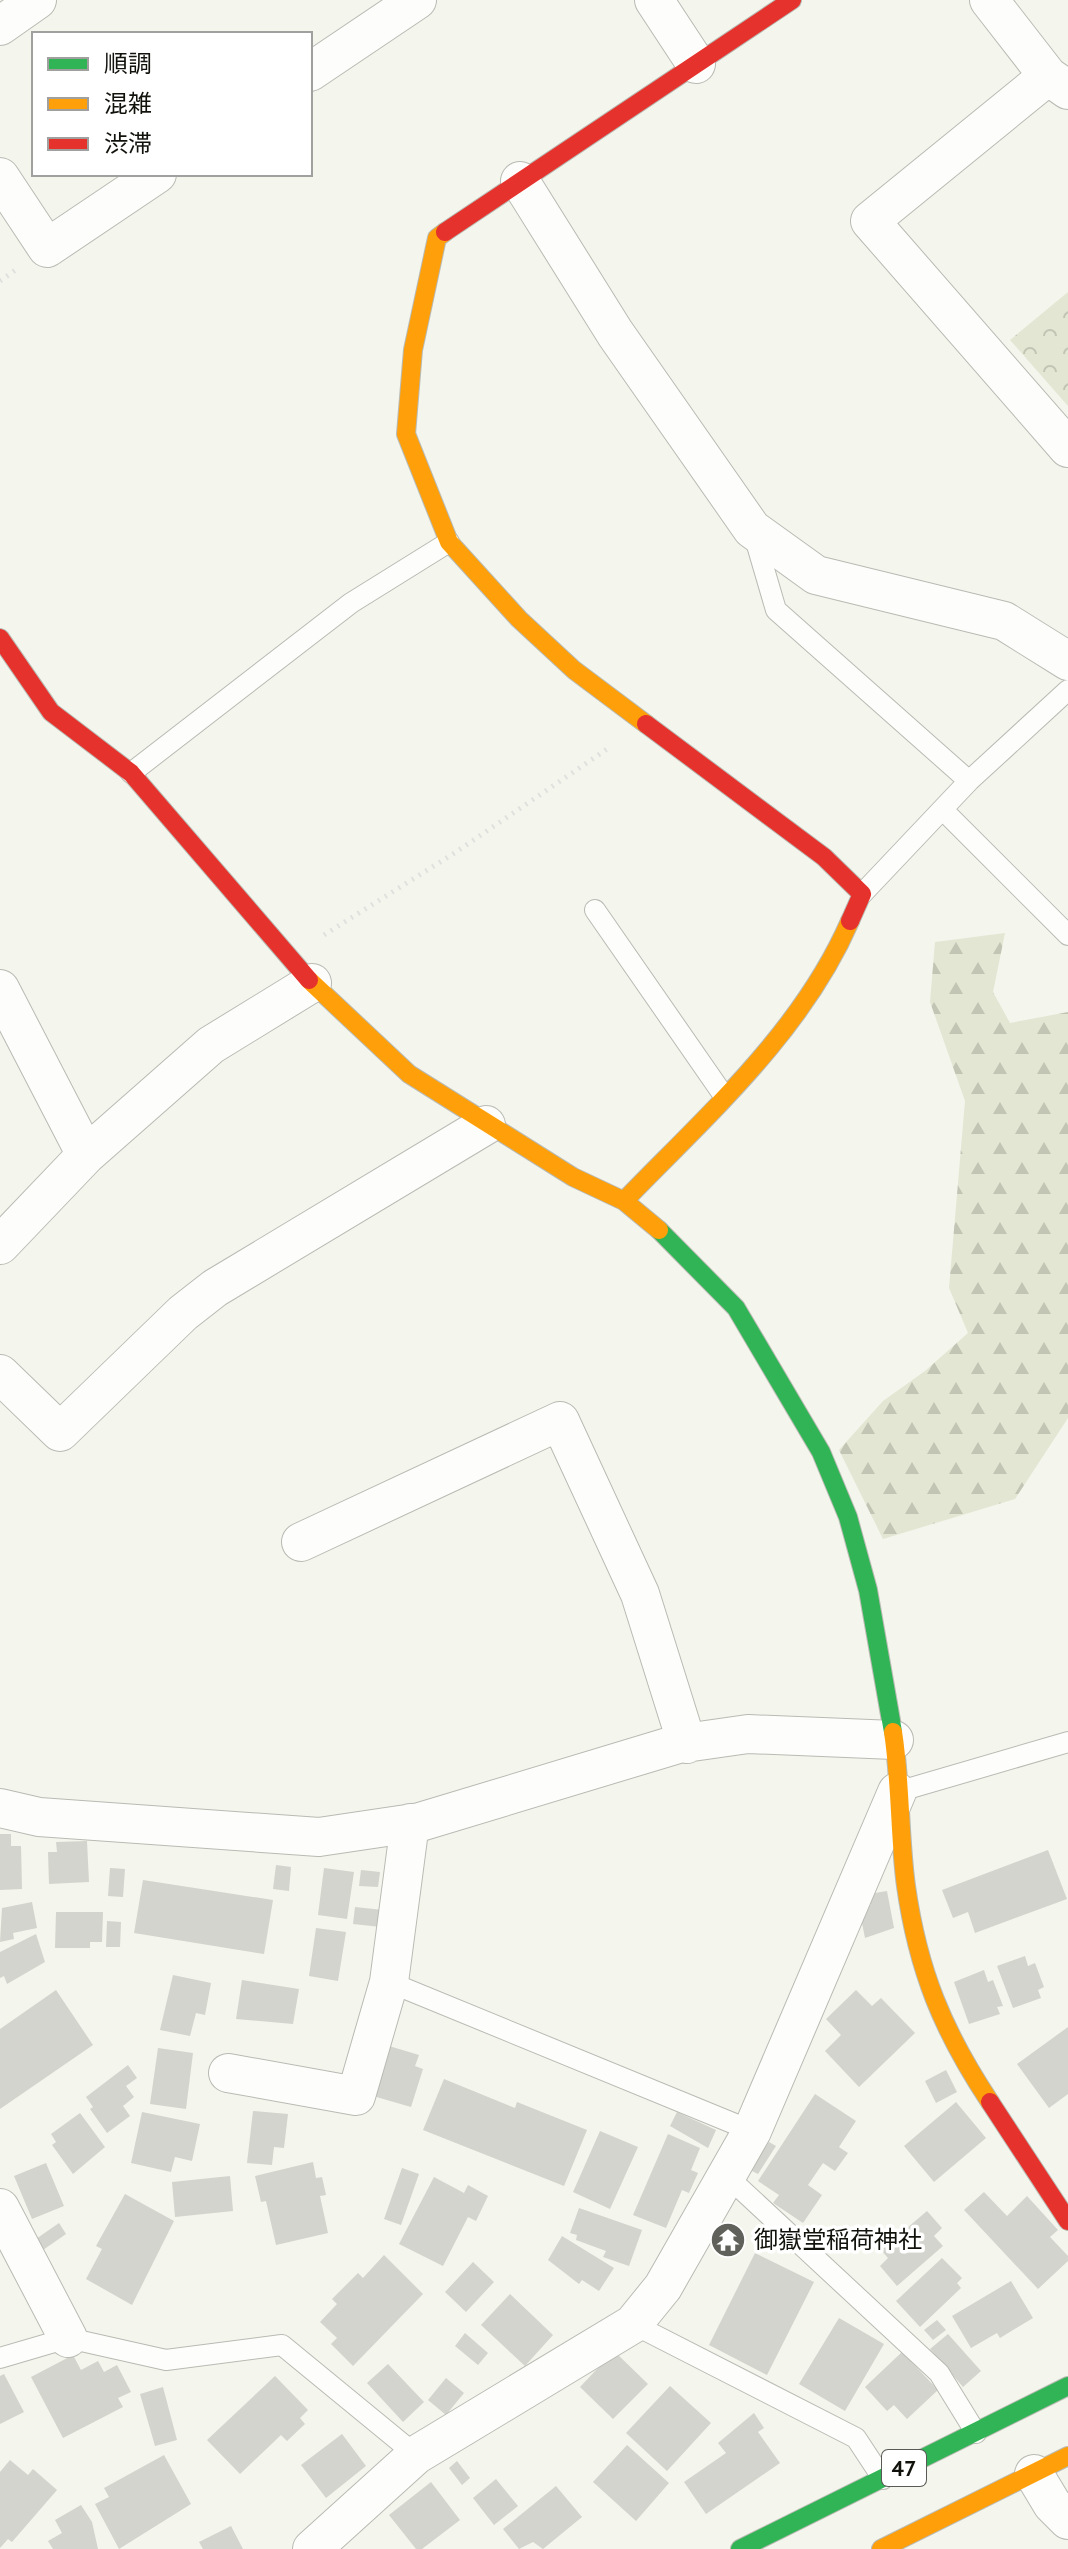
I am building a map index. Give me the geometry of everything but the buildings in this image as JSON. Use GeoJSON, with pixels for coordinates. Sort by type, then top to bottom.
{"type":"FeatureCollection","features":[{"type":"Feature","properties":{"kind":"street"},"geometry":{"type":"LineString","coordinates":[[312,71],[417,0]]}},
{"type":"Feature","properties":{"kind":"street"},"geometry":{"type":"LineString","coordinates":[[654,0],[696,64]]}},
{"type":"Feature","properties":{"kind":"street"},"geometry":{"type":"LineString","coordinates":[[624,1201],[724,1096],[805,1003],[862,894],[824,857],[574,670],[519,619],[449,542],[406,434],[413,350],[437,238],[792,0]]}},
{"type":"Feature","properties":{"kind":"street"},"geometry":{"type":"LineString","coordinates":[[989,0],[1058,83],[870,221],[1068,448]]}},
{"type":"Feature","properties":{"kind":"street"},"geometry":{"type":"LineString","coordinates":[[0,26],[35,1]]}},
{"type":"Feature","properties":{"kind":"street"},"geometry":{"type":"LineString","coordinates":[[0,177],[47,248],[154,176]]}},
{"type":"Feature","properties":{"kind":"street"},"geometry":{"type":"LineString","coordinates":[[520,181],[615,333],[752,529],[816,575],[1004,621],[1068,661]]}},
{"type":"Feature","properties":{"kind":"street"},"geometry":{"type":"LineString","coordinates":[[0,638],[51,712],[131,773],[302,969],[409,1074],[573,1177],[624,1201],[671,1240],[736,1308],[821,1452],[848,1517],[868,1590],[894,1740],[906,1886],[921,1967],[954,2048],[1068,2221]]}},
{"type":"Feature","properties":{"kind":"street"},"geometry":{"type":"LineString","coordinates":[[4,1228],[302,969]]}},
{"type":"Feature","properties":{"kind":"street"},"geometry":{"type":"LineString","coordinates":[[0,989],[86,1155]]}},
{"type":"Feature","properties":{"kind":"street"},"geometry":{"type":"LineString","coordinates":[[0,1374],[60,1432],[183,1313],[215,1288],[486,1125]]}},
{"type":"Feature","properties":{"kind":"street"},"geometry":{"type":"LineString","coordinates":[[301,1542],[560,1421],[640,1594],[687,1744]]}},
{"type":"Feature","properties":{"kind":"street"},"geometry":{"type":"LineString","coordinates":[[0,1808],[39,1817],[319,1837],[410,1823],[687,1744],[748,1734],[894,1740]]}},
{"type":"Feature","properties":{"kind":"street"},"geometry":{"type":"LineString","coordinates":[[312,2549],[416,2455],[633,2324],[663,2287],[752,2131],[897,1792]]}},
{"type":"Feature","properties":{"kind":"street"},"geometry":{"type":"LineString","coordinates":[[228,2073],[356,2096],[389,1982],[410,1823]]}},
{"type":"Feature","properties":{"kind":"street"},"geometry":{"type":"LineString","coordinates":[[0,2208],[68,2338]]}},
{"type":"Feature","properties":{"kind":"street","name":"47"},"geometry":{"type":"LineString","coordinates":[[740,2549],[1068,2386]]}},
{"type":"Feature","properties":{"kind":"street"},"geometry":{"type":"LineString","coordinates":[[881,2549],[1068,2456]]}},
{"type":"Feature","properties":{"kind":"street"},"geometry":{"type":"LineString","coordinates":[[1034,2474],[1052,2504],[1068,2520]]}},
{"type":"Feature","properties":{"kind":"lane"},"geometry":{"type":"LineString","coordinates":[[752,529],[776,610],[969,781]]}},
{"type":"Feature","properties":{"kind":"lane"},"geometry":{"type":"LineString","coordinates":[[131,773],[351,603],[449,542]]}},
{"type":"Feature","properties":{"kind":"lane"},"geometry":{"type":"LineString","coordinates":[[862,894],[969,781],[1068,690]]}},
{"type":"Feature","properties":{"kind":"lane"},"geometry":{"type":"LineString","coordinates":[[943,810],[1068,935]]}},
{"type":"Feature","properties":{"kind":"lane"},"geometry":{"type":"LineString","coordinates":[[595,910],[724,1096]]}},
{"type":"Feature","properties":{"kind":"lane"},"geometry":{"type":"LineString","coordinates":[[897,1792],[1068,1742]]}},
{"type":"Feature","properties":{"kind":"lane"},"geometry":{"type":"LineString","coordinates":[[389,1982],[752,2131]]}},
{"type":"Feature","properties":{"kind":"lane"},"geometry":{"type":"LineString","coordinates":[[728,2177],[939,2373],[976,2433]]}},
{"type":"Feature","properties":{"kind":"lane"},"geometry":{"type":"LineString","coordinates":[[633,2324],[856,2438],[883,2479]]}},
{"type":"Feature","properties":{"kind":"lane"},"geometry":{"type":"LineString","coordinates":[[0,2358],[68,2338],[166,2360],[282,2345],[416,2455]]}},
{"type":"Feature","properties":{"kind":"path"},"geometry":{"type":"LineString","coordinates":[[302,969],[456,852],[643,724]]}},
{"type":"Feature","properties":{"kind":"green space"},"geometry":{"type":"Polygon","coordinates":[[[1068,292],[1068,406],[1010,340],[1068,292]]]}},
{"type":"Feature","properties":{"kind":"green space"},"geometry":{"type":"Polygon","coordinates":[[[1005,933],[993,992],[1010,1023],[1068,1012],[1068,1418],[1015,1499],[883,1539],[839,1450],[883,1401],[925,1371],[968,1333],[949,1288],[965,1101],[930,1002],[935,942],[1005,933]]]}},
{"type":"Feature","properties":{"kind":"traffic: fast"},"geometry":{"type":"LineString","coordinates":[[659,1230],[736,1308],[821,1452],[848,1517],[868,1590],[893,1732]]}},
{"type":"Feature","properties":{"kind":"traffic: fast"},"geometry":{"type":"LineString","coordinates":[[740,2549],[1068,2386]]}},
{"type":"Feature","properties":{"kind":"traffic: slow"},"geometry":{"type":"LineString","coordinates":[[445,232],[437,238],[413,350],[406,434],[449,542],[519,619],[574,670],[646,724]]}},
{"type":"Feature","properties":{"kind":"traffic: slow"},"geometry":{"type":"LineString","coordinates":[[624,1201],[719,1104],[779,1036],[806,1000],[850,921]]}},
{"type":"Feature","properties":{"kind":"traffic: slow"},"geometry":{"type":"LineString","coordinates":[[309,980],[409,1074],[573,1177],[624,1201],[659,1230]]}},
{"type":"Feature","properties":{"kind":"traffic: slow"},"geometry":{"type":"LineString","coordinates":[[893,1732],[904,1867],[911,1917],[925,1973],[946,2025],[990,2102]]}},
{"type":"Feature","properties":{"kind":"traffic: slow"},"geometry":{"type":"LineString","coordinates":[[881,2549],[1068,2456]]}},
{"type":"Feature","properties":{"kind":"traffic: jam"},"geometry":{"type":"LineString","coordinates":[[445,232],[792,0]]}},
{"type":"Feature","properties":{"kind":"traffic: jam"},"geometry":{"type":"LineString","coordinates":[[0,638],[51,712],[131,773],[309,980]]}},
{"type":"Feature","properties":{"kind":"traffic: jam"},"geometry":{"type":"LineString","coordinates":[[646,724],[824,857],[862,894],[850,921]]}},
{"type":"Feature","properties":{"kind":"traffic: jam"},"geometry":{"type":"LineString","coordinates":[[990,2102],[1068,2221]]}},
{"type":"Feature","properties":{"kind":"place","name":"御嶽堂稲荷神社"},"geometry":{"type":"Point","coordinates":[728,2240]}}]}
